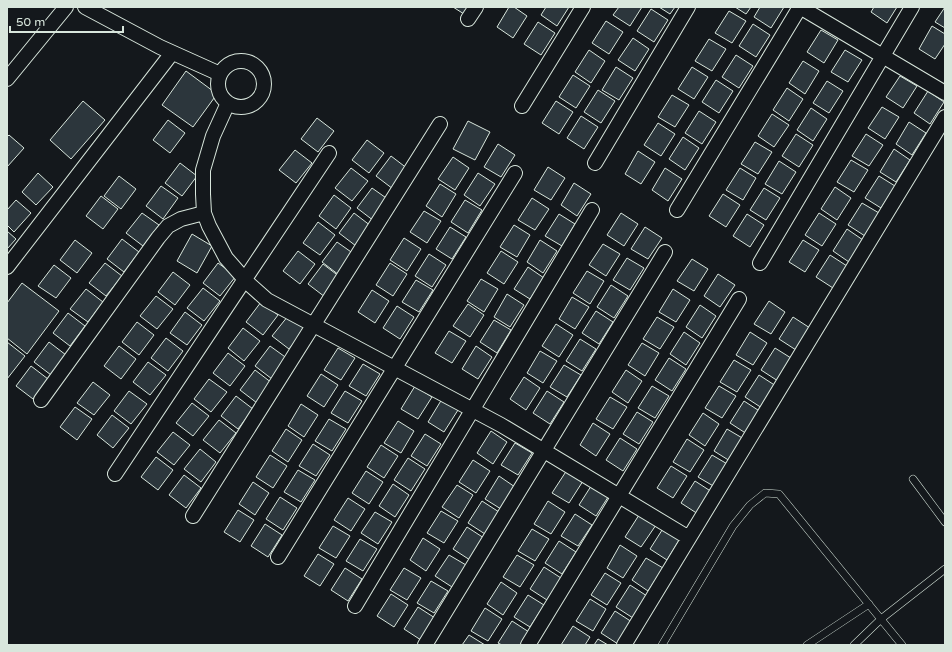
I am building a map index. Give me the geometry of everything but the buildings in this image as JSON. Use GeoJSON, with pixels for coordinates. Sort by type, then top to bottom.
{"type":"FeatureCollection","features":[{"type":"Feature","properties":{"kind":"street"},"geometry":{"type":"LineString","coordinates":[[7,79],[66,7]]}},
{"type":"Feature","properties":{"kind":"street"},"geometry":{"type":"LineString","coordinates":[[85,7],[172,53],[220,74]]}},
{"type":"Feature","properties":{"kind":"street"},"geometry":{"type":"LineString","coordinates":[[468,19],[476,7]]}},
{"type":"Feature","properties":{"kind":"street"},"geometry":{"type":"LineString","coordinates":[[522,106],[583,7]]}},
{"type":"Feature","properties":{"kind":"street"},"geometry":{"type":"LineString","coordinates":[[595,163],[688,7]]}},
{"type":"Feature","properties":{"kind":"street"},"geometry":{"type":"LineString","coordinates":[[677,210],[800,7],[945,93]]}},
{"type":"Feature","properties":{"kind":"street"},"geometry":{"type":"LineString","coordinates":[[760,262],[912,7]]}},
{"type":"Feature","properties":{"kind":"street"},"geometry":{"type":"LineString","coordinates":[[7,267],[172,53]]}},
{"type":"Feature","properties":{"kind":"street"},"geometry":{"type":"LineString","coordinates":[[244,61],[257,67],[263,80],[264,87],[262,94],[250,105],[243,107],[228,103],[222,97],[218,82],[220,74],[224,69],[230,64],[244,61]]}},
{"type":"Feature","properties":{"kind":"street"},"geometry":{"type":"LineString","coordinates":[[228,103],[213,136],[203,170],[204,213],[209,226],[226,258],[248,283],[267,300],[501,425],[689,538]]}},
{"type":"Feature","properties":{"kind":"street"},"geometry":{"type":"LineString","coordinates":[[624,645],[945,117]]}},
{"type":"Feature","properties":{"kind":"street"},"geometry":{"type":"LineString","coordinates":[[193,516],[440,124]]}},
{"type":"Feature","properties":{"kind":"street"},"geometry":{"type":"LineString","coordinates":[[116,474],[329,153]]}},
{"type":"Feature","properties":{"kind":"street"},"geometry":{"type":"LineString","coordinates":[[278,557],[515,173]]}},
{"type":"Feature","properties":{"kind":"street"},"geometry":{"type":"LineString","coordinates":[[355,606],[592,210]]}},
{"type":"Feature","properties":{"kind":"street"},"geometry":{"type":"LineString","coordinates":[[41,400],[168,226],[182,219],[204,213]]}},
{"type":"Feature","properties":{"kind":"street"},"geometry":{"type":"LineString","coordinates":[[425,645],[665,252]]}},
{"type":"Feature","properties":{"kind":"street"},"geometry":{"type":"LineString","coordinates":[[528,645],[739,299]]}},
{"type":"Feature","properties":{"kind":"lane"},"geometry":{"type":"LineString","coordinates":[[913,479],[945,522]]}},
{"type":"Feature","properties":{"kind":"lane"},"geometry":{"type":"LineString","coordinates":[[662,645],[733,526],[750,505],[765,493],[779,494],[902,645]]}},
{"type":"Feature","properties":{"kind":"lane"},"geometry":{"type":"LineString","coordinates":[[854,645],[881,619],[945,568]]}},
{"type":"Feature","properties":{"kind":"lane"},"geometry":{"type":"LineString","coordinates":[[807,645],[868,604]]}}]}
